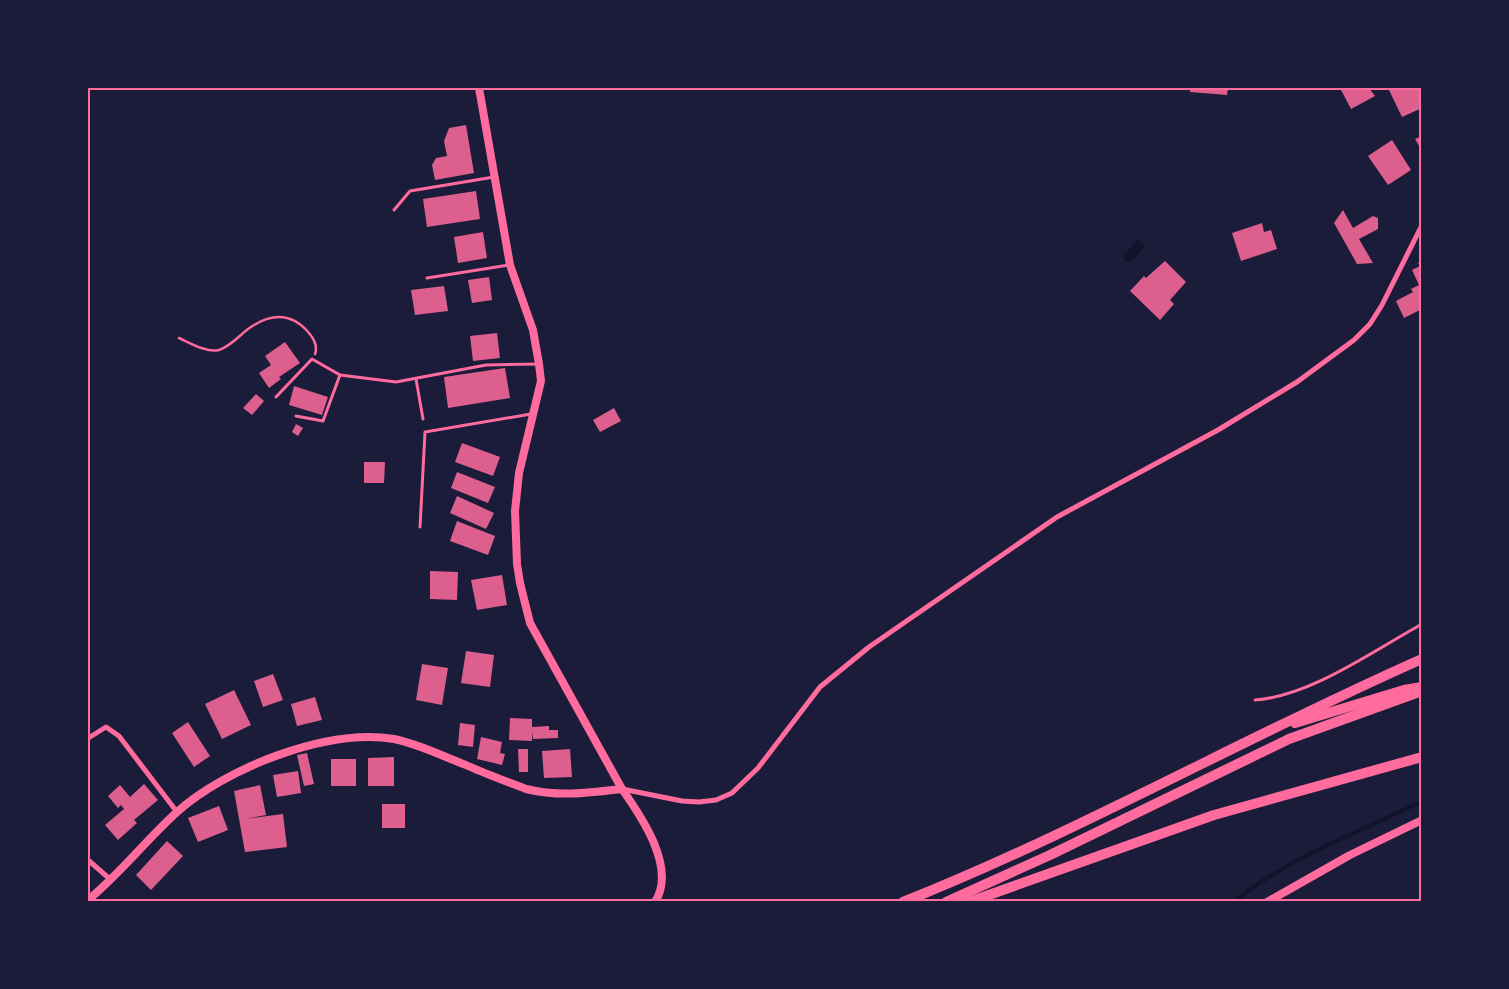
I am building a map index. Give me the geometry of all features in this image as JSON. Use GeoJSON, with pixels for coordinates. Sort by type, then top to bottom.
{"type":"FeatureCollection","features":[{"type":"Feature","properties":{"kind":"highway"},"geometry":{"type":"LineString","coordinates":[[903,902],[945,885],[1068,828],[1274,729],[1316,706],[1422,659]]}},
{"type":"Feature","properties":{"kind":"highway"},"geometry":{"type":"LineString","coordinates":[[1274,729],[1404,690],[1422,689]]}},
{"type":"Feature","properties":{"kind":"highway"},"geometry":{"type":"LineString","coordinates":[[946,902],[1050,855],[1289,739],[1422,689]]}},
{"type":"Feature","properties":{"kind":"highway"},"geometry":{"type":"LineString","coordinates":[[969,902],[1214,815],[1422,757]]}},
{"type":"Feature","properties":{"kind":"street"},"geometry":{"type":"LineString","coordinates":[[479,88],[510,265],[532,330],[539,364],[540,381],[534,414],[519,472],[515,510],[517,564],[520,582],[530,623],[622,789],[640,814],[656,848],[662,876],[655,902]]}},
{"type":"Feature","properties":{"kind":"street"},"geometry":{"type":"LineString","coordinates":[[88,900],[111,880],[177,812],[210,787],[237,773],[300,748],[340,739],[359,737],[395,740],[413,744],[526,789],[545,794],[579,795],[622,789],[682,801],[699,802],[716,800],[732,793],[758,768],[820,687],[869,647],[1057,517],[1218,430],[1297,382],[1354,340],[1370,324],[1382,305],[1422,225]]}},
{"type":"Feature","properties":{"kind":"street"},"geometry":{"type":"LineString","coordinates":[[90,738],[106,726],[119,736],[177,812]]}},
{"type":"Feature","properties":{"kind":"street"},"geometry":{"type":"LineString","coordinates":[[1267,902],[1350,855],[1422,820]]}},
{"type":"Feature","properties":{"kind":"street"},"geometry":{"type":"LineString","coordinates":[[88,860],[111,880]]}},
{"type":"Feature","properties":{"kind":"lane"},"geometry":{"type":"LineString","coordinates":[[394,210],[410,191],[495,177]]}},
{"type":"Feature","properties":{"kind":"lane"},"geometry":{"type":"LineString","coordinates":[[427,278],[510,265]]}},
{"type":"Feature","properties":{"kind":"lane"},"geometry":{"type":"LineString","coordinates":[[276,397],[312,359],[340,375],[396,382],[486,365],[539,364]]}},
{"type":"Feature","properties":{"kind":"lane"},"geometry":{"type":"LineString","coordinates":[[296,416],[323,421],[340,375]]}},
{"type":"Feature","properties":{"kind":"lane"},"geometry":{"type":"LineString","coordinates":[[416,379],[422,419]]}},
{"type":"Feature","properties":{"kind":"lane"},"geometry":{"type":"LineString","coordinates":[[420,527],[424,432],[534,414]]}},
{"type":"Feature","properties":{"kind":"lane"},"geometry":{"type":"LineString","coordinates":[[1255,700],[1283,696],[1314,684],[1422,624]]}},
{"type":"Feature","properties":{"kind":"path"},"geometry":{"type":"LineString","coordinates":[[179,338],[203,348],[218,350],[235,341],[250,327],[279,316],[289,317],[300,324],[316,344],[316,351],[312,359]]}},
{"type":"Feature","properties":{"kind":"shaded area"},"geometry":{"type":"Polygon","coordinates":[[[1138,239],[1145,246],[1131,262],[1125,262],[1123,256],[1138,239]]]}},
{"type":"Feature","properties":{"kind":"building"},"geometry":{"type":"Polygon","coordinates":[[[1190,88],[1228,88],[1227,95],[1190,92],[1190,88]]]}},
{"type":"Feature","properties":{"kind":"building"},"geometry":{"type":"Polygon","coordinates":[[[1345,88],[1369,88],[1375,96],[1351,109],[1341,90],[1345,88]]]}},
{"type":"Feature","properties":{"kind":"building"},"geometry":{"type":"Polygon","coordinates":[[[1395,88],[1421,88],[1422,108],[1402,117],[1389,90],[1395,88]]]}},
{"type":"Feature","properties":{"kind":"building"},"geometry":{"type":"Polygon","coordinates":[[[466,125],[474,173],[435,180],[432,165],[436,158],[447,156],[444,141],[449,128],[466,125]]]}},
{"type":"Feature","properties":{"kind":"building"},"geometry":{"type":"Polygon","coordinates":[[[1422,136],[1422,151],[1415,139],[1422,136]]]}},
{"type":"Feature","properties":{"kind":"building"},"geometry":{"type":"Polygon","coordinates":[[[1392,140],[1411,170],[1388,185],[1368,156],[1392,140]]]}},
{"type":"Feature","properties":{"kind":"building"},"geometry":{"type":"Polygon","coordinates":[[[476,191],[480,219],[427,227],[423,199],[476,191]]]}},
{"type":"Feature","properties":{"kind":"building"},"geometry":{"type":"Polygon","coordinates":[[[1343,210],[1353,228],[1373,216],[1378,218],[1378,229],[1359,239],[1373,263],[1357,264],[1334,223],[1343,210]]]}},
{"type":"Feature","properties":{"kind":"building"},"geometry":{"type":"Polygon","coordinates":[[[1262,223],[1264,232],[1271,230],[1277,249],[1241,261],[1232,233],[1262,223]]]}},
{"type":"Feature","properties":{"kind":"building"},"geometry":{"type":"Polygon","coordinates":[[[483,232],[487,258],[458,263],[454,237],[483,232]]]}},
{"type":"Feature","properties":{"kind":"building"},"geometry":{"type":"Polygon","coordinates":[[[1165,261],[1186,282],[1170,300],[1174,304],[1160,320],[1130,291],[1144,276],[1146,278],[1165,261]]]}},
{"type":"Feature","properties":{"kind":"building"},"geometry":{"type":"Polygon","coordinates":[[[1422,261],[1422,309],[1404,318],[1396,301],[1413,292],[1411,289],[1419,285],[1412,270],[1420,266],[1418,263],[1422,261]]]}},
{"type":"Feature","properties":{"kind":"building"},"geometry":{"type":"Polygon","coordinates":[[[489,277],[492,300],[472,303],[468,280],[489,277]]]}},
{"type":"Feature","properties":{"kind":"building"},"geometry":{"type":"Polygon","coordinates":[[[444,286],[448,311],[415,315],[411,290],[444,286]]]}},
{"type":"Feature","properties":{"kind":"building"},"geometry":{"type":"Polygon","coordinates":[[[497,333],[500,358],[473,361],[470,336],[497,333]]]}},
{"type":"Feature","properties":{"kind":"building"},"geometry":{"type":"Polygon","coordinates":[[[285,342],[300,363],[279,377],[281,379],[269,388],[259,373],[271,365],[265,356],[285,342]]]}},
{"type":"Feature","properties":{"kind":"building"},"geometry":{"type":"Polygon","coordinates":[[[505,368],[510,398],[448,408],[444,377],[505,368]]]}},
{"type":"Feature","properties":{"kind":"building"},"geometry":{"type":"Polygon","coordinates":[[[294,386],[328,397],[322,415],[289,405],[294,386]]]}},
{"type":"Feature","properties":{"kind":"building"},"geometry":{"type":"Polygon","coordinates":[[[256,394],[264,401],[252,415],[243,408],[256,394]]]}},
{"type":"Feature","properties":{"kind":"building"},"geometry":{"type":"Polygon","coordinates":[[[614,408],[621,421],[600,432],[593,420],[614,408]]]}},
{"type":"Feature","properties":{"kind":"building"},"geometry":{"type":"Polygon","coordinates":[[[296,424],[303,428],[298,436],[292,432],[296,424]]]}},
{"type":"Feature","properties":{"kind":"building"},"geometry":{"type":"Polygon","coordinates":[[[462,443],[500,457],[493,476],[455,462],[462,443]]]}},
{"type":"Feature","properties":{"kind":"building"},"geometry":{"type":"Polygon","coordinates":[[[364,462],[385,462],[384,483],[364,483],[364,462]]]}},
{"type":"Feature","properties":{"kind":"building"},"geometry":{"type":"Polygon","coordinates":[[[457,472],[495,487],[488,503],[451,488],[457,472]]]}},
{"type":"Feature","properties":{"kind":"building"},"geometry":{"type":"Polygon","coordinates":[[[457,496],[494,513],[486,529],[450,513],[457,496]]]}},
{"type":"Feature","properties":{"kind":"building"},"geometry":{"type":"Polygon","coordinates":[[[457,521],[495,536],[488,555],[450,541],[457,521]]]}},
{"type":"Feature","properties":{"kind":"building"},"geometry":{"type":"Polygon","coordinates":[[[430,571],[458,572],[457,600],[430,599],[430,571]]]}},
{"type":"Feature","properties":{"kind":"building"},"geometry":{"type":"Polygon","coordinates":[[[502,575],[507,605],[477,610],[471,580],[502,575]]]}},
{"type":"Feature","properties":{"kind":"building"},"geometry":{"type":"Polygon","coordinates":[[[466,651],[494,655],[490,687],[461,683],[466,651]]]}},
{"type":"Feature","properties":{"kind":"building"},"geometry":{"type":"Polygon","coordinates":[[[422,664],[448,668],[442,705],[416,700],[422,664]]]}},
{"type":"Feature","properties":{"kind":"building"},"geometry":{"type":"Polygon","coordinates":[[[273,674],[283,700],[263,707],[254,681],[273,674]]]}},
{"type":"Feature","properties":{"kind":"building"},"geometry":{"type":"Polygon","coordinates":[[[234,690],[251,725],[222,739],[205,704],[234,690]]]}},
{"type":"Feature","properties":{"kind":"building"},"geometry":{"type":"Polygon","coordinates":[[[315,697],[322,720],[297,726],[291,704],[315,697]]]}},
{"type":"Feature","properties":{"kind":"building"},"geometry":{"type":"Polygon","coordinates":[[[510,718],[532,719],[532,727],[549,726],[549,730],[558,730],[558,738],[533,739],[532,732],[532,741],[509,740],[510,718]]]}},
{"type":"Feature","properties":{"kind":"building"},"geometry":{"type":"Polygon","coordinates":[[[188,722],[210,756],[194,767],[172,733],[188,722]]]}},
{"type":"Feature","properties":{"kind":"building"},"geometry":{"type":"Polygon","coordinates":[[[460,723],[475,725],[473,747],[458,745],[460,723]]]}},
{"type":"Feature","properties":{"kind":"building"},"geometry":{"type":"Polygon","coordinates":[[[481,737],[502,742],[500,753],[505,754],[502,765],[477,759],[481,737]]]}},
{"type":"Feature","properties":{"kind":"building"},"geometry":{"type":"Polygon","coordinates":[[[518,749],[528,749],[528,772],[519,772],[518,749]]]}},
{"type":"Feature","properties":{"kind":"building"},"geometry":{"type":"Polygon","coordinates":[[[570,749],[572,777],[544,778],[542,751],[570,749]]]}},
{"type":"Feature","properties":{"kind":"building"},"geometry":{"type":"Polygon","coordinates":[[[307,753],[314,784],[304,786],[297,755],[307,753]]]}},
{"type":"Feature","properties":{"kind":"building"},"geometry":{"type":"Polygon","coordinates":[[[394,757],[394,786],[368,786],[368,758],[394,757]]]}},
{"type":"Feature","properties":{"kind":"building"},"geometry":{"type":"Polygon","coordinates":[[[331,759],[356,759],[356,786],[331,786],[331,759]]]}},
{"type":"Feature","properties":{"kind":"building"},"geometry":{"type":"Polygon","coordinates":[[[298,771],[301,793],[277,797],[273,775],[298,771]]]}},
{"type":"Feature","properties":{"kind":"building"},"geometry":{"type":"Polygon","coordinates":[[[144,784],[158,800],[134,820],[137,823],[118,840],[105,825],[124,809],[121,805],[118,808],[108,796],[120,785],[130,797],[144,784]]]}},
{"type":"Feature","properties":{"kind":"building"},"geometry":{"type":"Polygon","coordinates":[[[260,785],[266,815],[245,819],[283,814],[287,847],[245,852],[234,791],[260,785]]]}},
{"type":"Feature","properties":{"kind":"building"},"geometry":{"type":"Polygon","coordinates":[[[382,804],[405,804],[405,828],[382,828],[382,804]]]}},
{"type":"Feature","properties":{"kind":"building"},"geometry":{"type":"Polygon","coordinates":[[[219,806],[228,830],[198,842],[188,818],[219,806]]]}},
{"type":"Feature","properties":{"kind":"building"},"geometry":{"type":"Polygon","coordinates":[[[167,841],[183,856],[151,890],[136,875],[167,841]]]}},
{"type":"Feature","properties":{"kind":"waterway"},"geometry":{"type":"LineString","coordinates":[[1234,902],[1255,886],[1300,859],[1422,801]]}}]}
